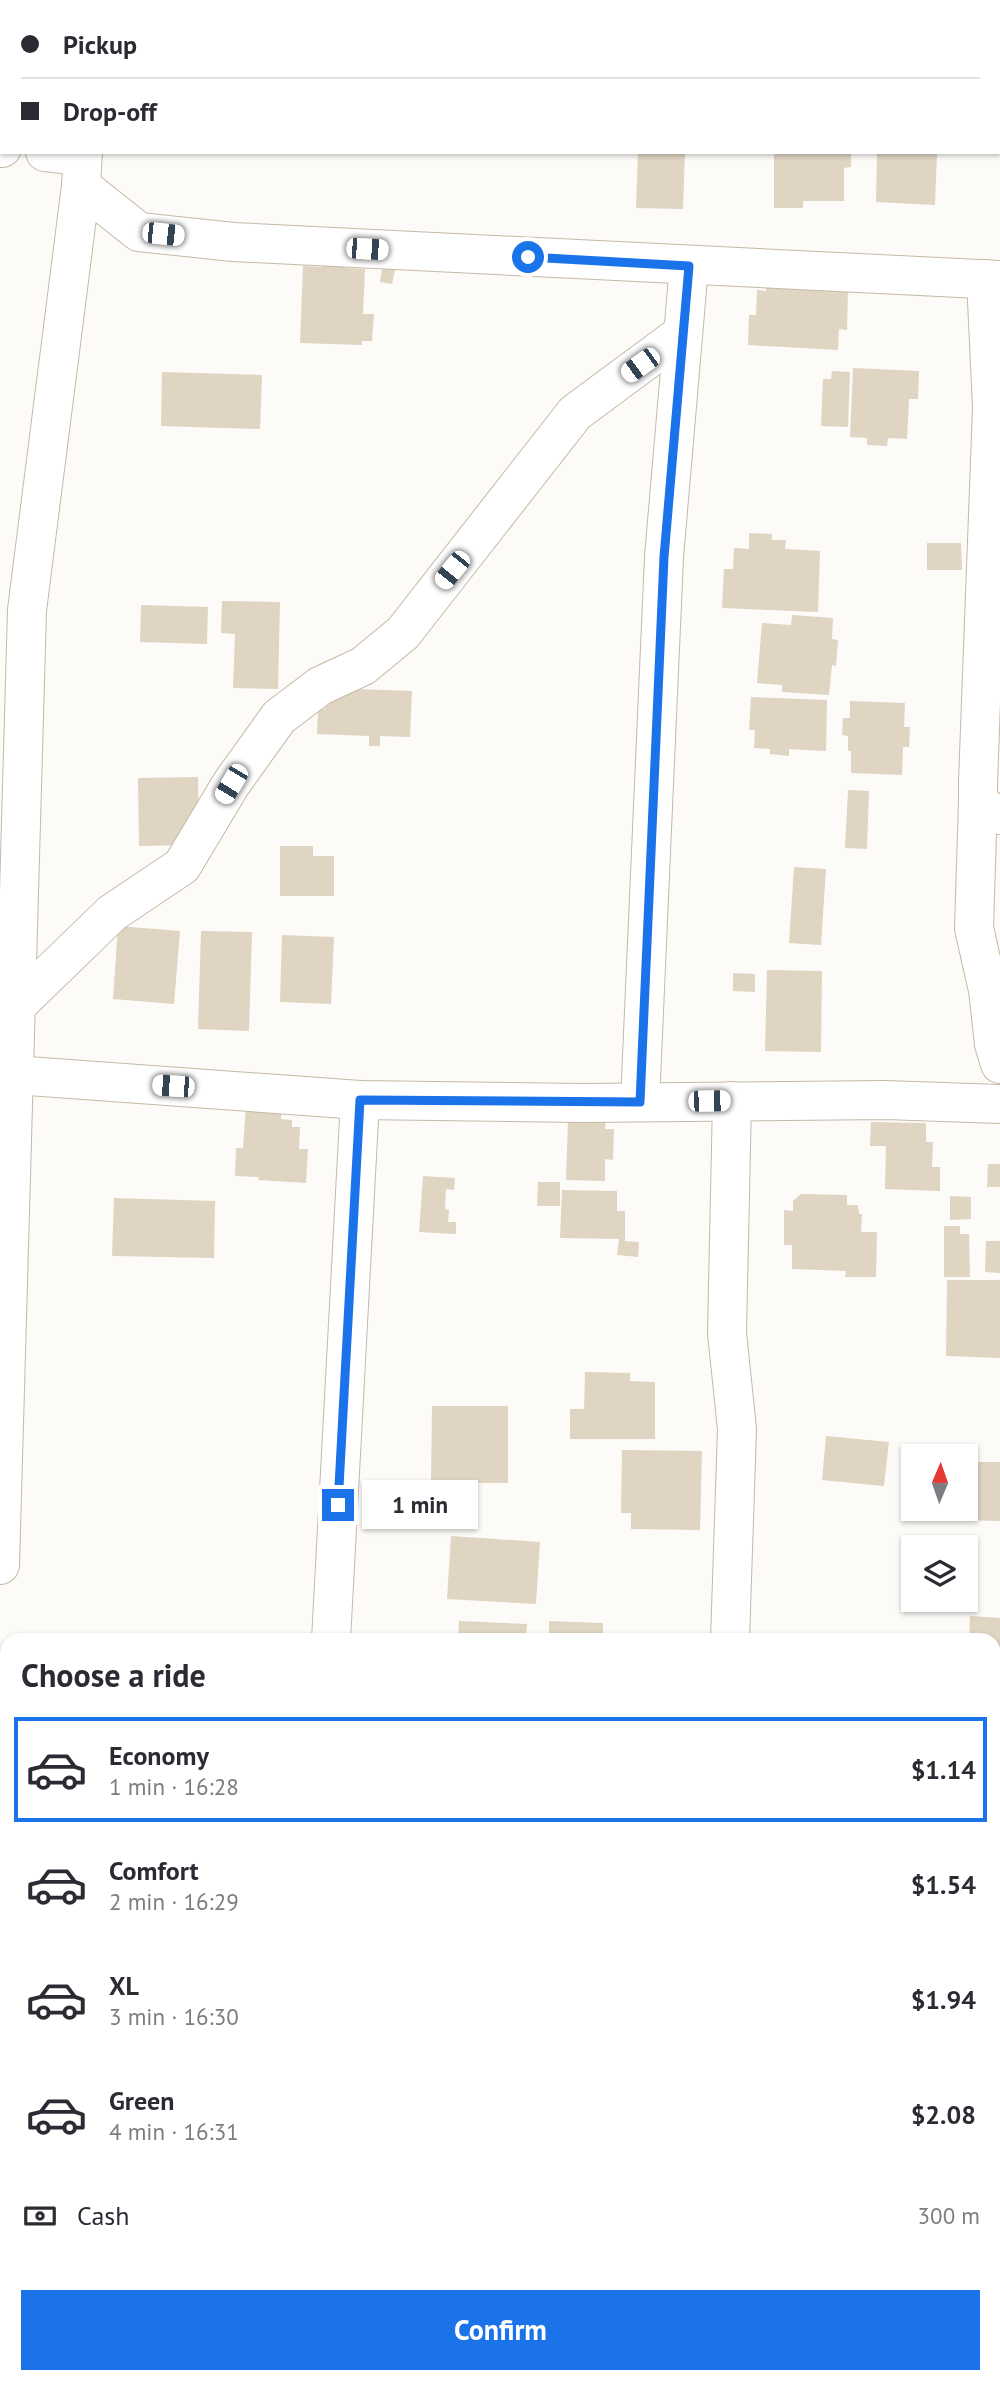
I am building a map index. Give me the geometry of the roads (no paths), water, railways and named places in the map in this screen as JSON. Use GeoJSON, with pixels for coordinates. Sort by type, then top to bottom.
{"type":"FeatureCollection","features":[{"type":"Feature","properties":{"kind":"street"},"geometry":{"type":"LineString","coordinates":[[51,154],[82,165],[139,232],[233,242],[993,280],[989,808],[974,928],[988,990],[994,1044],[1000,1063]]}},
{"type":"Feature","properties":{"kind":"street"},"geometry":{"type":"LineString","coordinates":[[0,1565],[7,1074],[15,1007],[27,610],[82,165]]}},
{"type":"Feature","properties":{"kind":"street"},"geometry":{"type":"LineString","coordinates":[[640,1102],[664,557],[689,266]]}},
{"type":"Feature","properties":{"kind":"street"},"geometry":{"type":"LineString","coordinates":[[15,1007],[113,913],[182,866],[231,784],[279,717],[320,686],[363,666],[402,633],[575,413],[683,333]]}},
{"type":"Feature","properties":{"kind":"street"},"geometry":{"type":"LineString","coordinates":[[7,1074],[360,1100],[886,1100],[1000,1104]]}},
{"type":"Feature","properties":{"kind":"street"},"geometry":{"type":"LineString","coordinates":[[331,1633],[360,1100]]}},
{"type":"Feature","properties":{"kind":"street"},"geometry":{"type":"LineString","coordinates":[[730,1633],[737,1429],[727,1333],[732,1101]]}}]}
